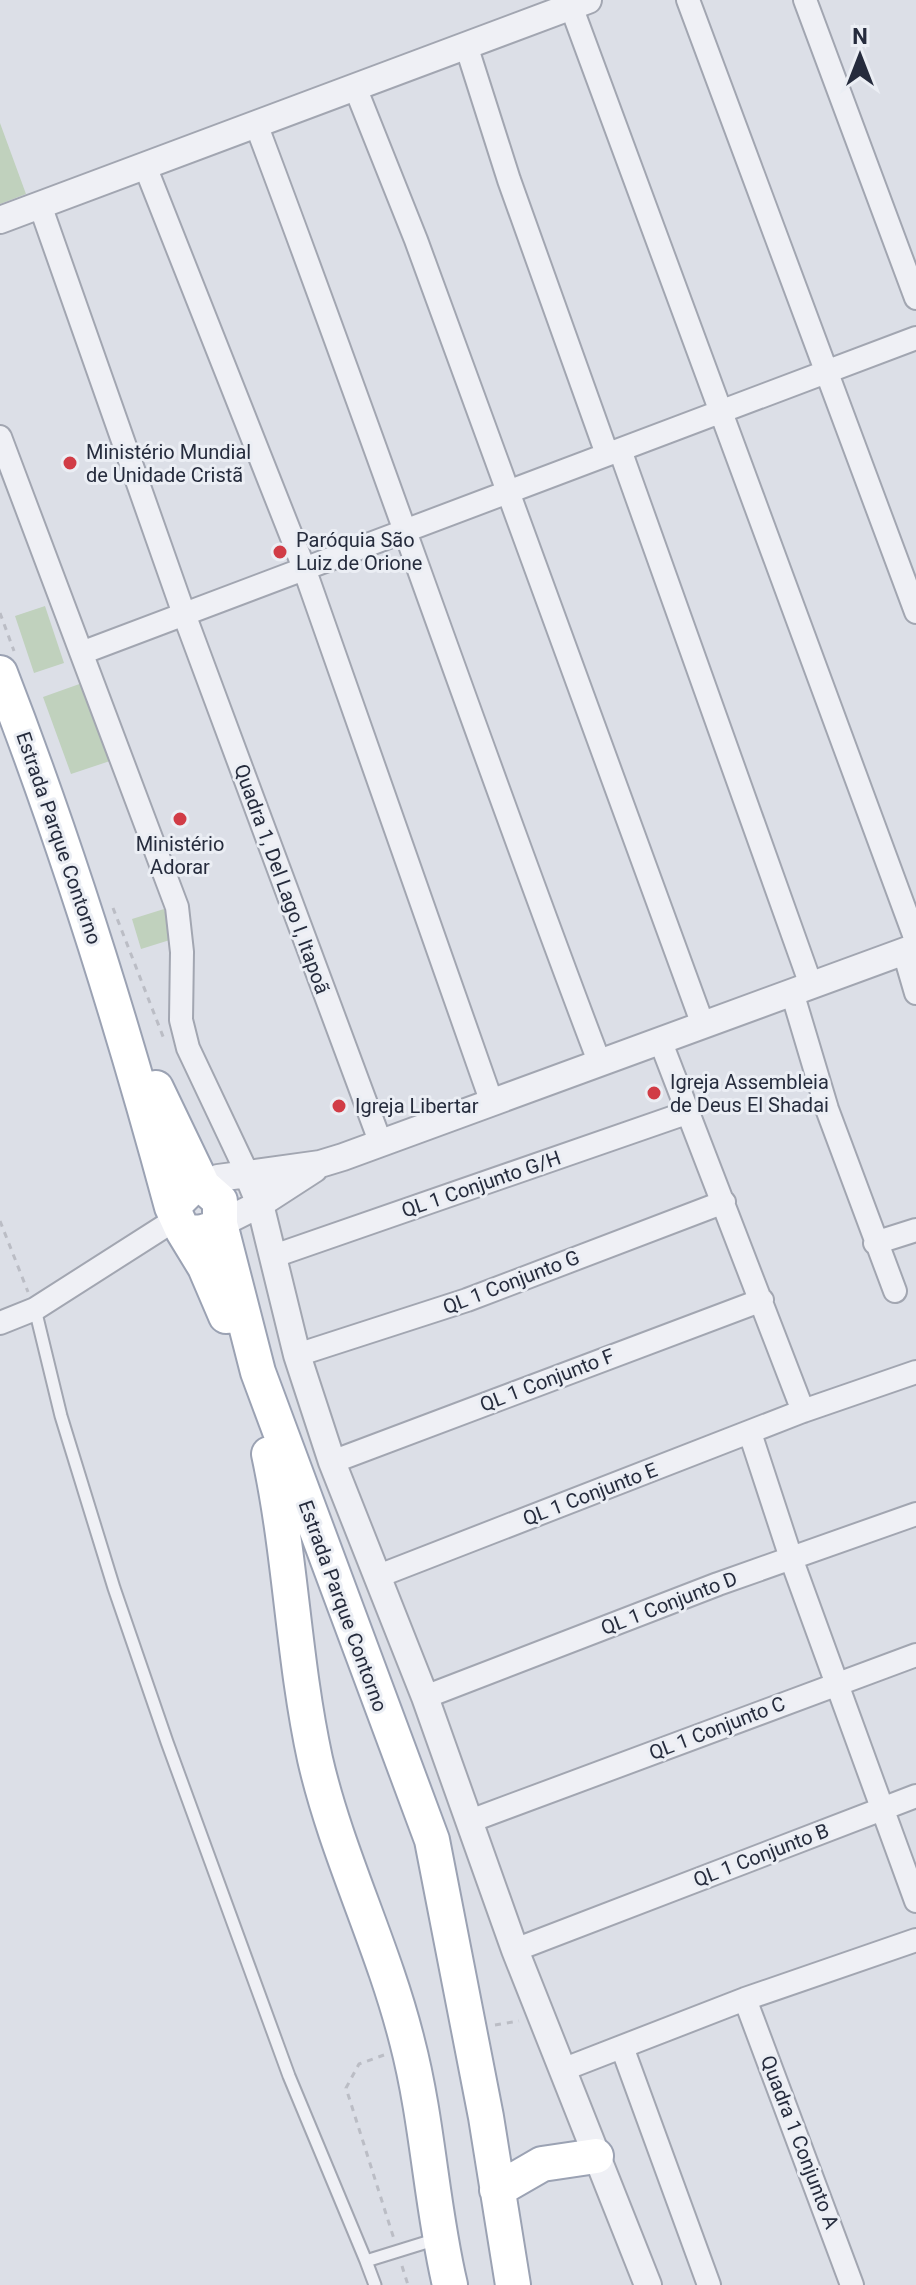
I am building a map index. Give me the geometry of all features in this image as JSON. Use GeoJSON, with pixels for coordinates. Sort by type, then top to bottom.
{"type":"FeatureCollection","features":[{"type":"Feature","properties":{"kind":"main road","name":"Estrada Parque Contorno"},"geometry":{"type":"LineString","coordinates":[[0,673],[42,780],[116,1004],[177,1219],[263,1387]]}},
{"type":"Feature","properties":{"kind":"main road","name":"Estrada Parque Contorno"},"geometry":{"type":"LineString","coordinates":[[116,1004],[203,1186]]}},
{"type":"Feature","properties":{"kind":"main road"},"geometry":{"type":"LineString","coordinates":[[203,1186],[220,1201],[220,1224],[204,1233],[177,1219],[191,1188],[203,1186]]}},
{"type":"Feature","properties":{"kind":"main road","name":"Estrada Parque Contorno"},"geometry":{"type":"LineString","coordinates":[[220,1224],[263,1387],[432,1840],[513,2285]]}},
{"type":"Feature","properties":{"kind":"main road"},"geometry":{"type":"LineString","coordinates":[[263,1387],[268,1449],[281,1507],[291,1579],[296,1660],[316,1761],[408,2045],[428,2151],[439,2239],[450,2285]]}},
{"type":"Feature","properties":{"kind":"main road"},"geometry":{"type":"LineString","coordinates":[[497,2190],[542,2164],[596,2156]]}},
{"type":"Feature","properties":{"kind":"street"},"geometry":{"type":"LineString","coordinates":[[688,0],[916,612]]}},
{"type":"Feature","properties":{"kind":"street"},"geometry":{"type":"LineString","coordinates":[[805,0],[916,298]]}},
{"type":"Feature","properties":{"kind":"street"},"geometry":{"type":"LineString","coordinates":[[0,220],[579,3],[912,946],[916,993]]}},
{"type":"Feature","properties":{"kind":"street"},"geometry":{"type":"LineString","coordinates":[[466,45],[509,180],[614,452],[802,989],[827,1109],[895,1291]]}},
{"type":"Feature","properties":{"kind":"street"},"geometry":{"type":"LineString","coordinates":[[355,87],[416,240],[703,1025]]}},
{"type":"Feature","properties":{"kind":"street"},"geometry":{"type":"LineString","coordinates":[[256,124],[600,1064]]}},
{"type":"Feature","properties":{"kind":"street"},"geometry":{"type":"LineString","coordinates":[[145,166],[304,568],[492,1103]]}},
{"type":"Feature","properties":{"kind":"street","name":"Quadra 1, Del Lago I, Itapoã"},"geometry":{"type":"LineString","coordinates":[[40,205],[184,614],[381,1144]]}},
{"type":"Feature","properties":{"kind":"street"},"geometry":{"type":"LineString","coordinates":[[84,652],[916,338]]}},
{"type":"Feature","properties":{"kind":"street"},"geometry":{"type":"LineString","coordinates":[[0,437],[84,652],[177,907],[182,952],[181,1020],[188,1048],[260,1204],[297,1355],[332,1462],[425,1697],[515,1950],[648,2285]]}},
{"type":"Feature","properties":{"kind":"street"},"geometry":{"type":"LineString","coordinates":[[203,1186],[218,1178],[320,1164],[381,1144],[912,946]]}},
{"type":"Feature","properties":{"kind":"street"},"geometry":{"type":"LineString","coordinates":[[660,1040],[803,1411]]}},
{"type":"Feature","properties":{"kind":"street","name":"QL 1 Conjunto G/H"},"geometry":{"type":"LineString","coordinates":[[274,1256],[689,1112]]}},
{"type":"Feature","properties":{"kind":"street"},"geometry":{"type":"LineString","coordinates":[[220,1224],[260,1204],[320,1164]]}},
{"type":"Feature","properties":{"kind":"street","name":"QL 1 Conjunto G"},"geometry":{"type":"LineString","coordinates":[[297,1355],[467,1300],[724,1202]]}},
{"type":"Feature","properties":{"kind":"street"},"geometry":{"type":"LineString","coordinates":[[0,1323],[35,1309],[177,1219]]}},
{"type":"Feature","properties":{"kind":"street"},"geometry":{"type":"LineString","coordinates":[[875,1243],[916,1230]]}},
{"type":"Feature","properties":{"kind":"street","name":"QL 1 Conjunto F"},"geometry":{"type":"LineString","coordinates":[[332,1462],[762,1300]]}},
{"type":"Feature","properties":{"kind":"street","name":"QL 1 Conjunto E"},"geometry":{"type":"LineString","coordinates":[[376,1577],[803,1411],[916,1372]]}},
{"type":"Feature","properties":{"kind":"street"},"geometry":{"type":"LineString","coordinates":[[750,1433],[791,1558],[916,1901]]}},
{"type":"Feature","properties":{"kind":"street","name":"QL 1 Conjunto D"},"geometry":{"type":"LineString","coordinates":[[425,1697],[791,1558],[916,1514]]}},
{"type":"Feature","properties":{"kind":"street","name":"QL 1 Conjunto C"},"geometry":{"type":"LineString","coordinates":[[470,1821],[916,1655]]}},
{"type":"Feature","properties":{"kind":"street","name":"QL 1 Conjunto B"},"geometry":{"type":"LineString","coordinates":[[515,1950],[916,1796]]}},
{"type":"Feature","properties":{"kind":"street"},"geometry":{"type":"LineString","coordinates":[[562,2070],[745,1999],[916,1940]]}},
{"type":"Feature","properties":{"kind":"street","name":"Quadra 1 Conjunto A"},"geometry":{"type":"LineString","coordinates":[[745,1999],[852,2285]]}},
{"type":"Feature","properties":{"kind":"street"},"geometry":{"type":"LineString","coordinates":[[622,2047],[709,2285]]}},
{"type":"Feature","properties":{"kind":"lane"},"geometry":{"type":"LineString","coordinates":[[35,1309],[65,1431],[162,1728],[289,2076],[375,2285]]}},
{"type":"Feature","properties":{"kind":"lane"},"geometry":{"type":"LineString","coordinates":[[366,2261],[439,2239]]}},
{"type":"Feature","properties":{"kind":"path"},"geometry":{"type":"LineString","coordinates":[[0,1221],[35,1309]]}},
{"type":"Feature","properties":{"kind":"green space"},"geometry":{"type":"Polygon","coordinates":[[[0,123],[26,194],[0,204],[0,123]]]}},
{"type":"Feature","properties":{"kind":"green space"},"geometry":{"type":"Polygon","coordinates":[[[45,606],[64,663],[34,673],[15,616],[45,606]]]}},
{"type":"Feature","properties":{"kind":"green space"},"geometry":{"type":"Polygon","coordinates":[[[85,682],[113,760],[71,774],[43,697],[85,682]]]}},
{"type":"Feature","properties":{"kind":"green space"},"geometry":{"type":"Polygon","coordinates":[[[164,909],[173,939],[141,949],[132,919],[164,909]]]}},
{"type":"Feature","properties":{"kind":"place","name":"Ministério Mundial de Unidade Cristã"},"geometry":{"type":"Point","coordinates":[70,463]}},
{"type":"Feature","properties":{"kind":"place","name":"Paróquia São Luiz de Orione"},"geometry":{"type":"Point","coordinates":[280,552]}},
{"type":"Feature","properties":{"kind":"place","name":"Ministério Adorar"},"geometry":{"type":"Point","coordinates":[180,819]}},
{"type":"Feature","properties":{"kind":"place","name":"Igreja Assembleia de Deus El Shadai"},"geometry":{"type":"Point","coordinates":[654,1093]}},
{"type":"Feature","properties":{"kind":"place","name":"Igreja Libertar"},"geometry":{"type":"Point","coordinates":[339,1106]}}]}
